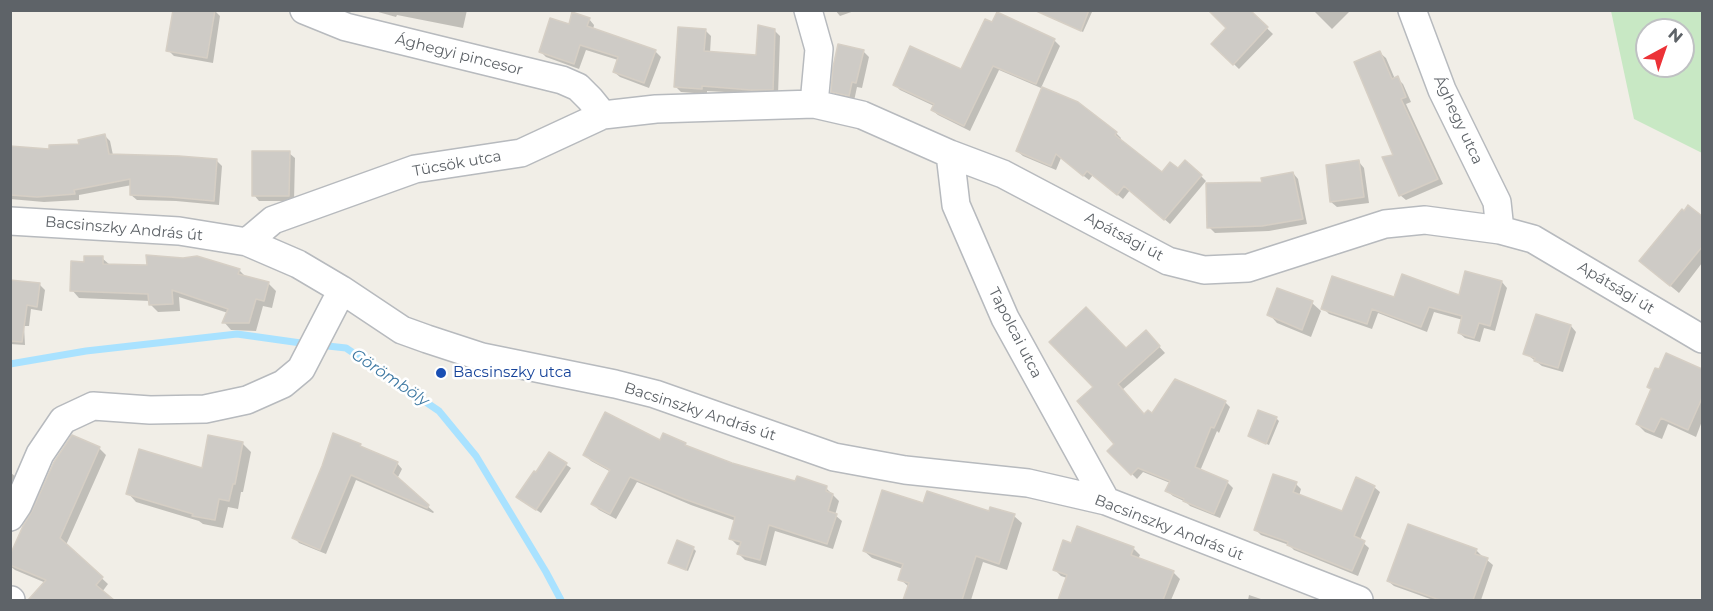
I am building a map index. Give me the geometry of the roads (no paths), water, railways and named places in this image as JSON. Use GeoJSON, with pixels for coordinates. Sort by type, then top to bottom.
{"type":"FeatureCollection","features":[{"type":"Feature","properties":{"kind":"street","name":"Ághegyi pincesor"},"geometry":{"type":"LineString","coordinates":[[304,10],[346,27],[562,80],[578,87],[603,115]]}},
{"type":"Feature","properties":{"kind":"street"},"geometry":{"type":"LineString","coordinates":[[808,10],[819,49],[814,104]]}},
{"type":"Feature","properties":{"kind":"street","name":"Ághegy utca"},"geometry":{"type":"LineString","coordinates":[[1412,10],[1442,90],[1497,202],[1500,230]]}},
{"type":"Feature","properties":{"kind":"street","name":"Apátsági út"},"geometry":{"type":"LineString","coordinates":[[603,115],[656,109],[814,104],[862,115],[950,154],[1003,174],[1168,261],[1204,270],[1248,268],[1385,224],[1425,220],[1500,230],[1533,239],[1702,339]]}},
{"type":"Feature","properties":{"kind":"street","name":"Tücsök utca"},"geometry":{"type":"LineString","coordinates":[[247,242],[273,220],[415,169],[521,153],[603,115]]}},
{"type":"Feature","properties":{"kind":"street","name":"Tapolcai utca"},"geometry":{"type":"LineString","coordinates":[[950,154],[956,205],[1005,318],[1106,501]]}},
{"type":"Feature","properties":{"kind":"street","name":"Bacsinszky András út"},"geometry":{"type":"LineString","coordinates":[[10,220],[179,231],[247,242],[298,264],[402,330],[482,357],[655,394],[834,457],[905,470],[1028,483],[1106,501],[1359,600]]}},
{"type":"Feature","properties":{"kind":"street"},"geometry":{"type":"LineString","coordinates":[[10,517],[18,505],[40,454],[63,420],[93,406],[150,410],[205,409],[246,400],[284,384],[301,369],[342,290]]}},
{"type":"Feature","properties":{"kind":"waterway","name":"Görömböly"},"geometry":{"type":"LineString","coordinates":[[10,364],[86,351],[237,334],[308,344]]}},
{"type":"Feature","properties":{"kind":"waterway","name":"Görömböly"},"geometry":{"type":"LineString","coordinates":[[319,345],[346,348],[439,411],[476,456],[561,600]]}},
{"type":"Feature","properties":{"kind":"place","name":"Bacsinszky utca"},"geometry":{"type":"Point","coordinates":[441,373]}}]}
